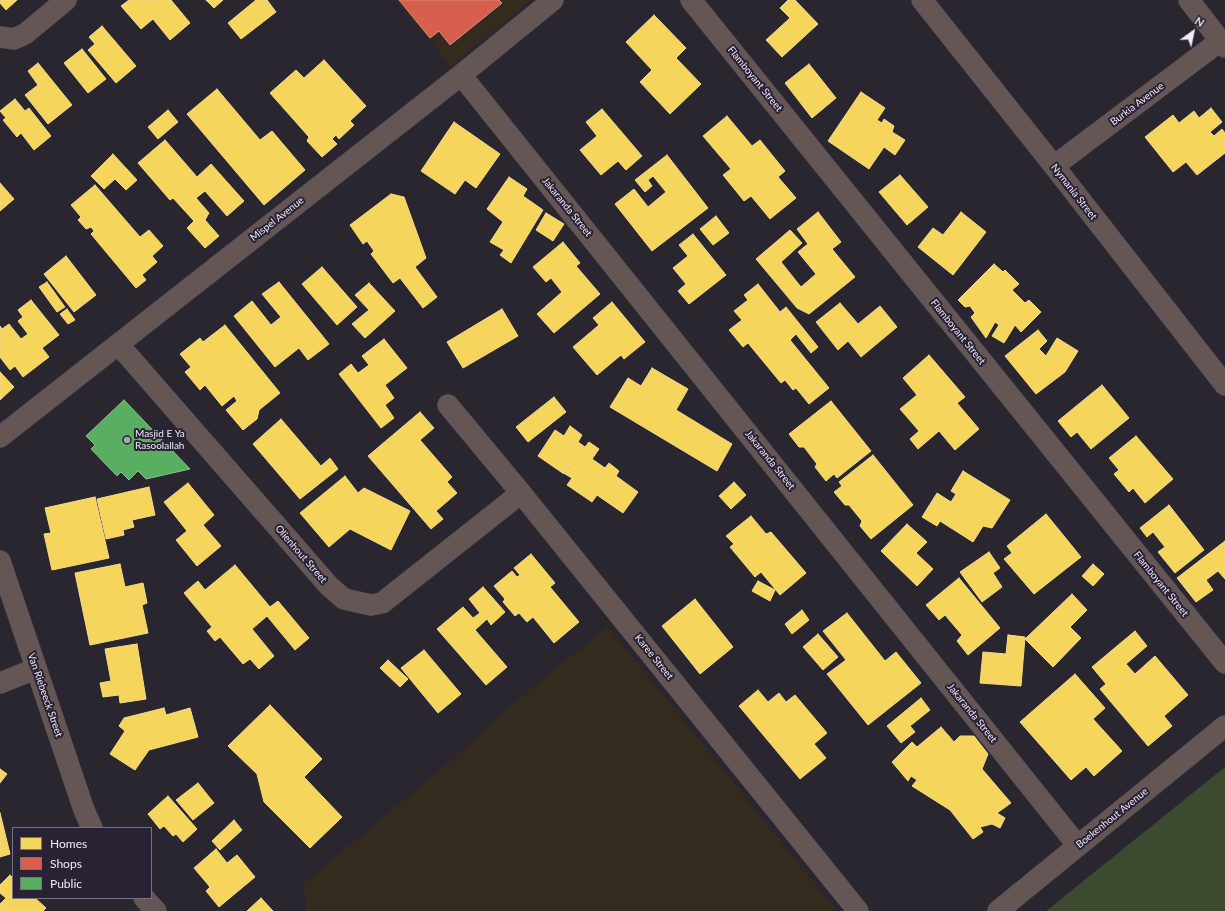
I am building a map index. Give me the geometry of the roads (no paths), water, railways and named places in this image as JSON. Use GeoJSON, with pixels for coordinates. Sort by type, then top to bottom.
{"type":"FeatureCollection","features":[{"type":"Feature","properties":{"kind":"street"},"geometry":{"type":"LineString","coordinates":[[1,40],[14,39],[25,34],[66,0]]}},
{"type":"Feature","properties":{"kind":"street","name":"Mispel Avenue"},"geometry":{"type":"LineString","coordinates":[[0,437],[461,75],[553,0]]}},
{"type":"Feature","properties":{"kind":"street","name":"Flamboyant Street"},"geometry":{"type":"LineString","coordinates":[[691,0],[1225,664]]}},
{"type":"Feature","properties":{"kind":"street","name":"Nymania Street"},"geometry":{"type":"LineString","coordinates":[[922,0],[1225,385]]}},
{"type":"Feature","properties":{"kind":"street"},"geometry":{"type":"LineString","coordinates":[[1189,0],[1223,44]]}},
{"type":"Feature","properties":{"kind":"street","name":"Burkia Avenue"},"geometry":{"type":"LineString","coordinates":[[1054,166],[1223,44]]}},
{"type":"Feature","properties":{"kind":"street","name":"Jakaranda Street"},"geometry":{"type":"LineString","coordinates":[[461,75],[1078,846]]}},
{"type":"Feature","properties":{"kind":"street","name":"Olienhout Street"},"geometry":{"type":"LineString","coordinates":[[118,344],[324,580],[344,598],[371,605],[382,603],[521,493]]}},
{"type":"Feature","properties":{"kind":"street","name":"Karee Street"},"geometry":{"type":"LineString","coordinates":[[448,405],[521,493],[858,911]]}},
{"type":"Feature","properties":{"kind":"street","name":"Van Riebeeck Street"},"geometry":{"type":"LineString","coordinates":[[0,561],[35,668],[84,810],[92,827]]}},
{"type":"Feature","properties":{"kind":"street"},"geometry":{"type":"LineString","coordinates":[[0,683],[35,668]]}},
{"type":"Feature","properties":{"kind":"street","name":"Boekenhout Avenue"},"geometry":{"type":"LineString","coordinates":[[998,911],[1225,726]]}},
{"type":"Feature","properties":{"kind":"street"},"geometry":{"type":"LineString","coordinates":[[145,899],[156,911]]}},
{"type":"Feature","properties":{"kind":"place","name":"Masjid E Ya Rasoolallah"},"geometry":{"type":"Point","coordinates":[127,440]}}]}
